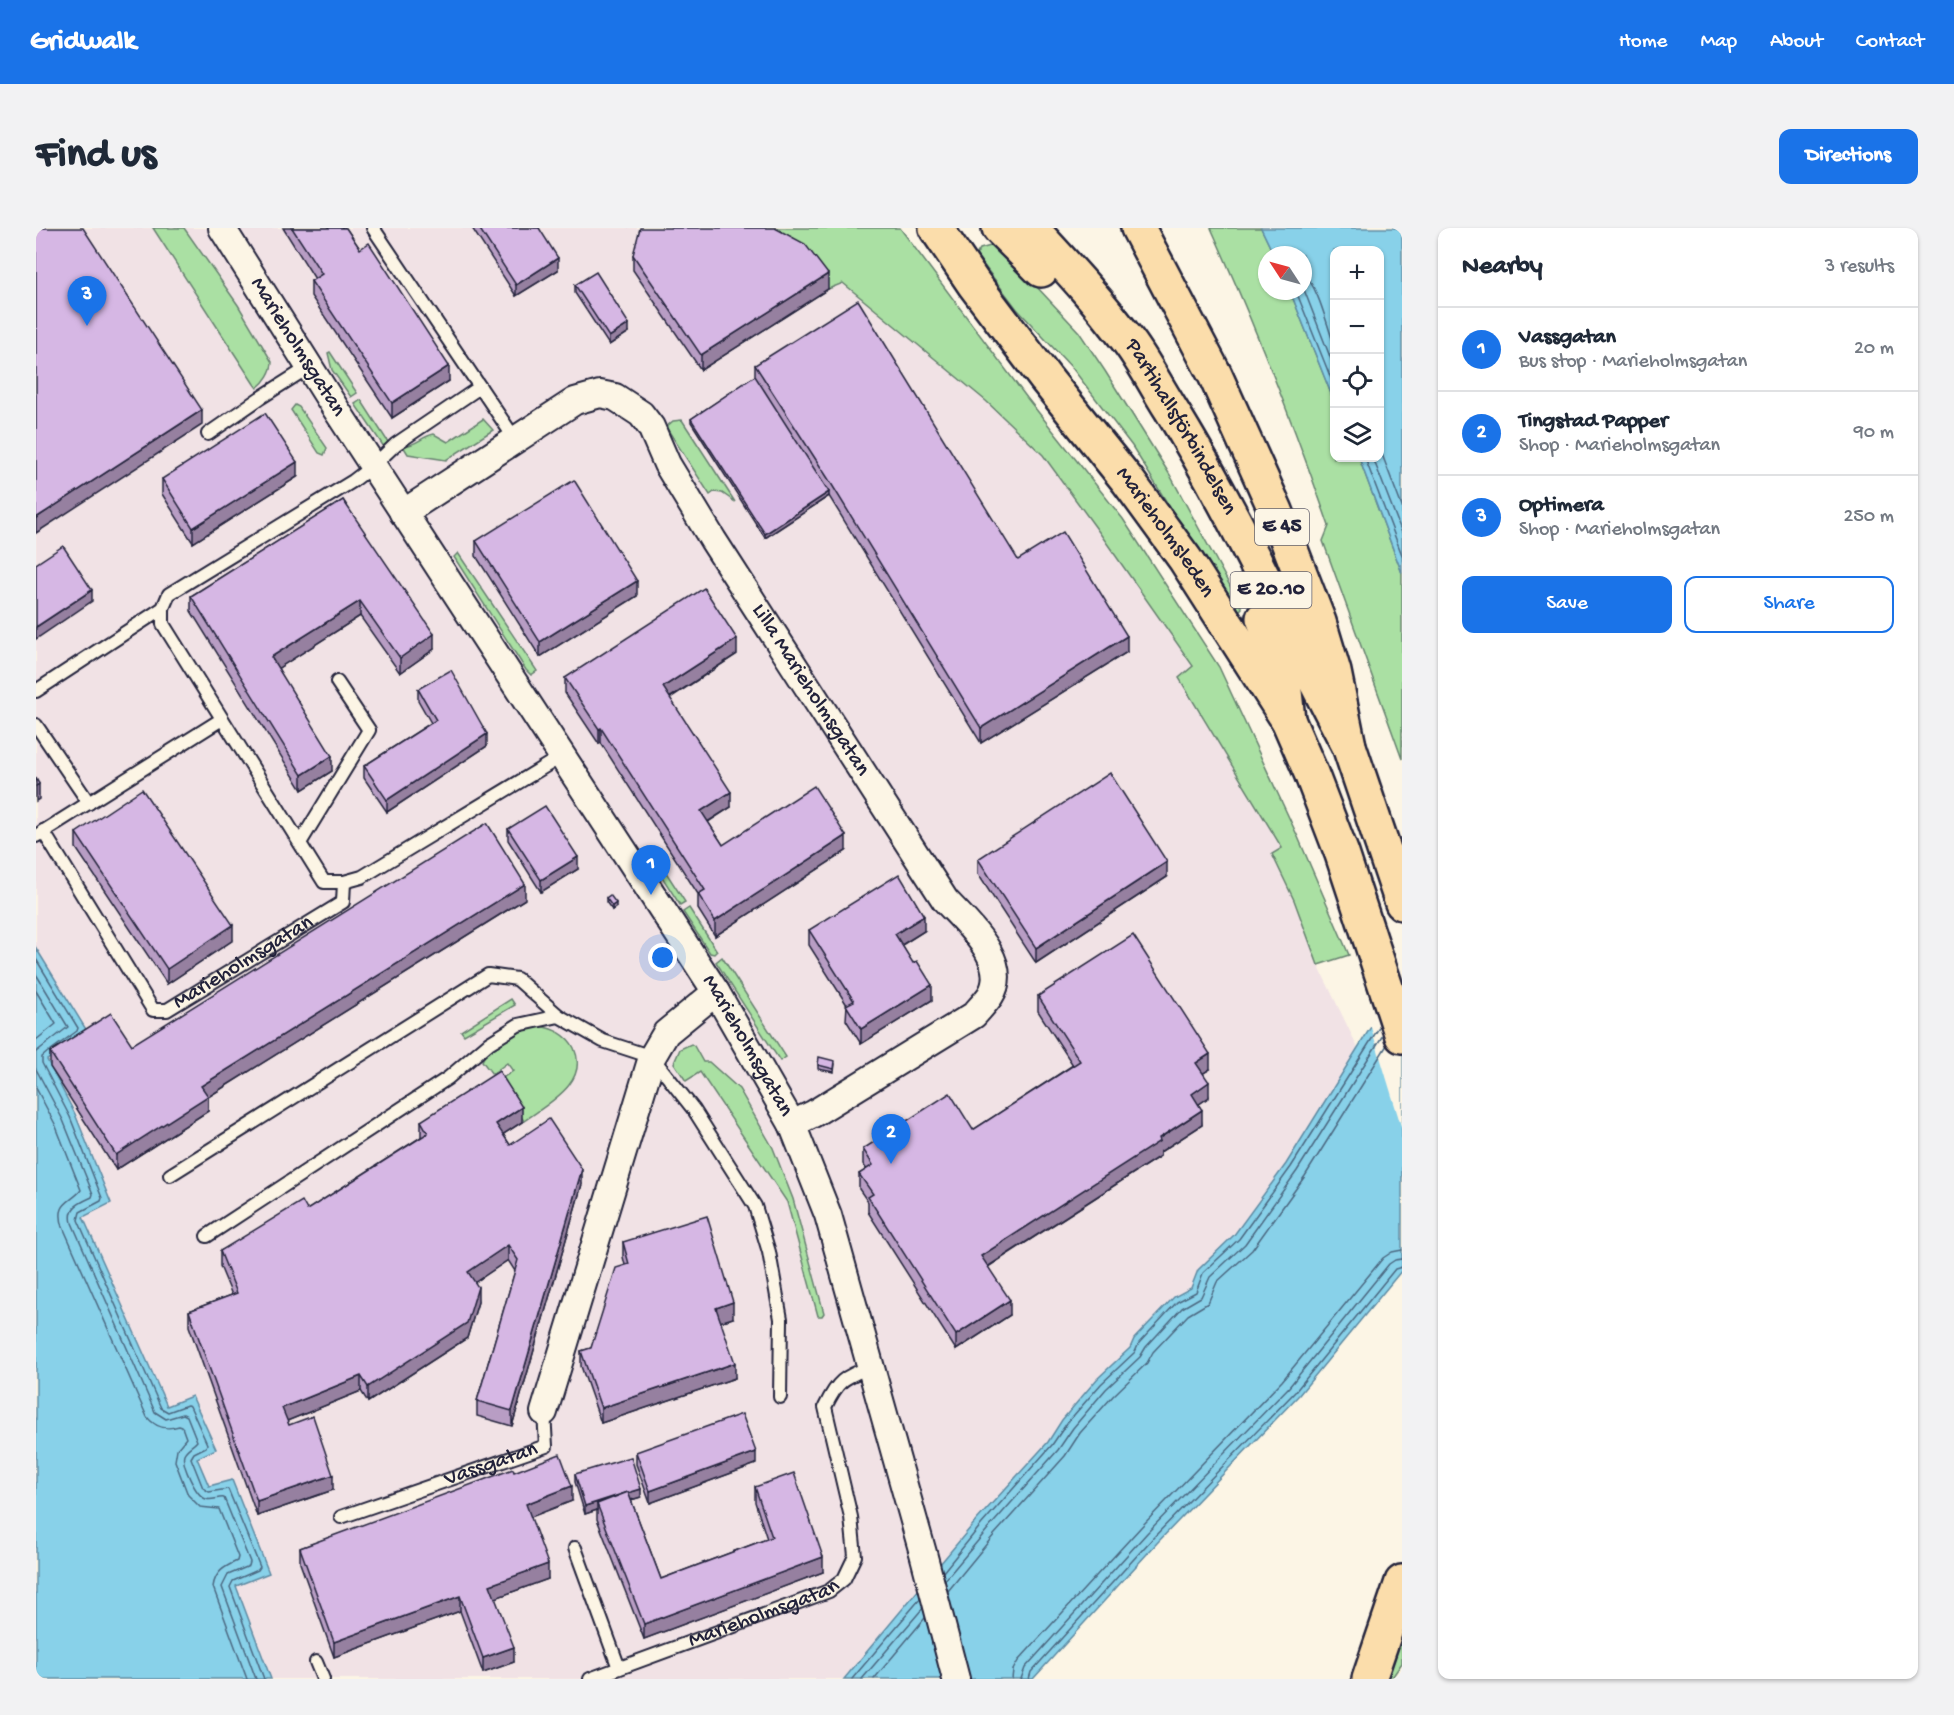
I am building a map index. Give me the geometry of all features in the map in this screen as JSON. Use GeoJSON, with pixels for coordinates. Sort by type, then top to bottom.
{"type":"FeatureCollection","features":[{"type":"Feature","properties":{"kind":"highway","name":"Marieholmsleden"},"geometry":{"type":"LineString","coordinates":[[936,228],[981,293],[1128,481],[1179,551],[1288,720],[1342,854],[1402,1036]]}},
{"type":"Feature","properties":{"kind":"highway","name":"Partihallsförbindelsen"},"geometry":{"type":"LineString","coordinates":[[999,228],[1068,282],[1130,343],[1188,438],[1272,590],[1315,682],[1349,746]]}},
{"type":"Feature","properties":{"kind":"highway","name":"Partihallsförbindelsen"},"geometry":{"type":"LineString","coordinates":[[1031,228],[1068,282],[1172,447],[1226,545],[1267,624],[1283,672],[1288,720]]}},
{"type":"Feature","properties":{"kind":"highway","name":"E 45"},"geometry":{"type":"LineString","coordinates":[[1138,228],[1215,375],[1276,511],[1319,622],[1334,672],[1349,746],[1402,903]]}},
{"type":"Feature","properties":{"kind":"highway"},"geometry":{"type":"LineString","coordinates":[[1369,1679],[1402,1582]]}},
{"type":"Feature","properties":{"kind":"street","name":"Marieholmsgatan"},"geometry":{"type":"LineString","coordinates":[[222,228],[403,513],[716,992],[792,1124],[828,1215],[956,1679]]}},
{"type":"Feature","properties":{"kind":"street","name":"Lilla Marieholmsgatan"},"geometry":{"type":"LineString","coordinates":[[403,513],[575,401],[600,394],[615,397],[641,414],[651,427],[667,464],[713,540],[945,900],[978,937],[994,962],[991,995],[974,1015],[813,1114],[792,1124]]}},
{"type":"Feature","properties":{"kind":"street","name":"Vassgatan"},"geometry":{"type":"LineString","coordinates":[[544,1412],[652,1057],[666,1033],[716,992]]}},
{"type":"Feature","properties":{"kind":"lane"},"geometry":{"type":"LineString","coordinates":[[373,228],[515,440]]}},
{"type":"Feature","properties":{"kind":"lane"},"geometry":{"type":"LineString","coordinates":[[208,434],[309,367]]}},
{"type":"Feature","properties":{"kind":"lane"},"geometry":{"type":"LineString","coordinates":[[480,387],[396,444],[353,481],[169,594],[163,608],[163,624],[324,882],[344,882],[362,878],[562,756]]}},
{"type":"Feature","properties":{"kind":"lane"},"geometry":{"type":"LineString","coordinates":[[36,691],[163,608]]}},
{"type":"Feature","properties":{"kind":"lane"},"geometry":{"type":"LineString","coordinates":[[300,843],[369,730],[337,681]]}},
{"type":"Feature","properties":{"kind":"lane","name":"Marieholmsgatan"},"geometry":{"type":"LineString","coordinates":[[222,719],[40,833],[153,1010],[167,1010],[343,902],[344,882]]}},
{"type":"Feature","properties":{"kind":"lane"},"geometry":{"type":"LineString","coordinates":[[36,725],[88,803]]}},
{"type":"Feature","properties":{"kind":"lane"},"geometry":{"type":"LineString","coordinates":[[170,1174],[488,975],[517,979],[558,1016],[603,1041],[652,1057],[694,1110],[755,1206],[769,1252],[781,1318],[780,1397]]}},
{"type":"Feature","properties":{"kind":"lane"},"geometry":{"type":"LineString","coordinates":[[207,1236],[448,1078],[489,1043],[518,1024],[558,1016]]}},
{"type":"Feature","properties":{"kind":"lane","name":"Marieholmsgatan"},"geometry":{"type":"LineString","coordinates":[[590,1679],[829,1591],[844,1579],[855,1556],[851,1517],[825,1407],[835,1386],[848,1376],[870,1367]]}},
{"type":"Feature","properties":{"kind":"lane","name":"Vassgatan"},"geometry":{"type":"LineString","coordinates":[[341,1517],[546,1446],[544,1412]]}},
{"type":"Feature","properties":{"kind":"lane"},"geometry":{"type":"LineString","coordinates":[[575,1548],[619,1668]]}},
{"type":"Feature","properties":{"kind":"lane"},"geometry":{"type":"LineString","coordinates":[[316,1662],[323,1679]]}},
{"type":"Feature","properties":{"kind":"shaded area"},"geometry":{"type":"Polygon","coordinates":[[[36,228],[746,228],[827,289],[843,283],[986,401],[1043,455],[1193,666],[1180,679],[1282,849],[1272,855],[1294,900],[1318,965],[1358,1048],[1286,1164],[1234,1235],[1198,1270],[1191,1288],[1174,1297],[1134,1339],[1130,1348],[1097,1380],[1062,1420],[1048,1442],[976,1521],[844,1679],[271,1679],[236,1586],[268,1573],[231,1480],[209,1486],[197,1458],[216,1449],[193,1396],[167,1406],[83,1216],[111,1203],[75,1114],[47,1060],[87,1031],[36,948],[36,228]]]}},
{"type":"Feature","properties":{"kind":"green space"},"geometry":{"type":"Polygon","coordinates":[[[153,228],[184,228],[238,305],[272,362],[268,376],[257,388],[254,384],[153,228]]]}},
{"type":"Feature","properties":{"kind":"green space"},"geometry":{"type":"Polygon","coordinates":[[[746,228],[900,228],[1027,398],[1123,519],[1219,667],[1298,837],[1349,955],[1318,965],[1294,900],[1272,854],[1282,848],[1179,678],[1193,666],[1043,455],[986,401],[843,283],[828,289],[805,259],[746,228]]]}},
{"type":"Feature","properties":{"kind":"green space"},"geometry":{"type":"Polygon","coordinates":[[[1211,228],[1261,228],[1270,246],[1258,246],[1258,300],[1294,300],[1330,391],[1330,462],[1360,462],[1402,573],[1402,759],[1323,541],[1329,526],[1316,488],[1211,228]]]}},
{"type":"Feature","properties":{"kind":"green space"},"geometry":{"type":"Polygon","coordinates":[[[994,245],[1022,271],[1079,332],[1105,371],[1170,475],[1242,608],[1238,612],[1132,446],[1073,369],[1017,309],[976,255],[980,249],[994,245]]]}},
{"type":"Feature","properties":{"kind":"green space"},"geometry":{"type":"Polygon","coordinates":[[[330,352],[357,393],[351,397],[332,370],[328,353],[330,352]]]}},
{"type":"Feature","properties":{"kind":"green space"},"geometry":{"type":"Polygon","coordinates":[[[361,400],[388,442],[384,447],[355,404],[361,400]]]}},
{"type":"Feature","properties":{"kind":"green space"},"geometry":{"type":"Polygon","coordinates":[[[295,405],[299,407],[327,448],[324,455],[319,453],[291,410],[295,405]]]}},
{"type":"Feature","properties":{"kind":"green space"},"geometry":{"type":"Polygon","coordinates":[[[483,419],[493,430],[446,460],[408,454],[403,446],[434,434],[448,442],[483,419]]]}},
{"type":"Feature","properties":{"kind":"green space"},"geometry":{"type":"Polygon","coordinates":[[[682,420],[735,502],[722,493],[714,492],[710,495],[666,427],[673,421],[682,420]]]}},
{"type":"Feature","properties":{"kind":"green space"},"geometry":{"type":"Polygon","coordinates":[[[458,553],[537,671],[531,675],[454,557],[458,553]]]}},
{"type":"Feature","properties":{"kind":"green space"},"geometry":{"type":"Polygon","coordinates":[[[653,852],[685,902],[680,905],[650,858],[653,852]]]}},
{"type":"Feature","properties":{"kind":"green space"},"geometry":{"type":"Polygon","coordinates":[[[689,908],[717,951],[714,954],[710,953],[683,912],[689,908]]]}},
{"type":"Feature","properties":{"kind":"green space"},"geometry":{"type":"Polygon","coordinates":[[[722,957],[786,1057],[780,1061],[716,962],[722,957]]]}},
{"type":"Feature","properties":{"kind":"green space"},"geometry":{"type":"Polygon","coordinates":[[[511,999],[515,1005],[464,1035],[461,1031],[511,999]]]}},
{"type":"Feature","properties":{"kind":"green space"},"geometry":{"type":"Polygon","coordinates":[[[540,1026],[560,1033],[568,1039],[574,1048],[577,1060],[576,1072],[564,1091],[524,1121],[498,1081],[513,1071],[507,1063],[492,1074],[482,1061],[491,1047],[506,1037],[540,1026]]]}},
{"type":"Feature","properties":{"kind":"green space"},"geometry":{"type":"Polygon","coordinates":[[[691,1044],[703,1062],[709,1062],[739,1089],[773,1148],[793,1199],[824,1313],[822,1316],[818,1316],[787,1202],[700,1072],[686,1081],[674,1063],[680,1049],[691,1044]]]}},
{"type":"Feature","properties":{"kind":"green space"},"geometry":{"type":"Polygon","coordinates":[[[1402,1628],[1402,1663],[1391,1679],[1385,1679],[1402,1628]]]}},
{"type":"Feature","properties":{"kind":"water"},"geometry":{"type":"Polygon","coordinates":[[[1261,228],[1402,228],[1402,573],[1360,462],[1384,462],[1384,246],[1330,246],[1330,391],[1294,300],[1312,300],[1312,246],[1270,246],[1261,228]]]}},
{"type":"Feature","properties":{"kind":"water"},"geometry":{"type":"Polygon","coordinates":[[[36,948],[87,1031],[47,1060],[75,1114],[111,1203],[83,1217],[167,1406],[192,1396],[216,1449],[197,1458],[209,1486],[232,1480],[269,1573],[236,1586],[271,1679],[36,1679],[36,948]]]}},
{"type":"Feature","properties":{"kind":"water"},"geometry":{"type":"Polygon","coordinates":[[[1402,985],[1402,1270],[1299,1395],[1157,1543],[1033,1679],[844,1679],[976,1521],[1048,1442],[1062,1420],[1097,1379],[1130,1348],[1134,1339],[1174,1297],[1191,1288],[1198,1270],[1234,1235],[1286,1164],[1369,1030],[1402,985]]]}},
{"type":"Feature","properties":{"kind":"pier"},"geometry":{"type":"Polygon","coordinates":[[[1402,982],[1402,1129],[1370,1024],[1402,982]]]}},
{"type":"Feature","properties":{"kind":"building"},"geometry":{"type":"Polygon","coordinates":[[[36,228],[83,228],[202,410],[36,518],[36,228]]]}},
{"type":"Feature","properties":{"kind":"building"},"geometry":{"type":"Polygon","coordinates":[[[292,228],[346,228],[360,249],[369,243],[449,366],[392,403],[311,281],[322,274],[292,228]]]}},
{"type":"Feature","properties":{"kind":"building"},"geometry":{"type":"Polygon","coordinates":[[[479,228],[539,228],[558,258],[516,285],[479,228]]]}},
{"type":"Feature","properties":{"kind":"building"},"geometry":{"type":"Polygon","coordinates":[[[640,228],[775,228],[805,244],[828,274],[701,355],[633,255],[640,228]]]}},
{"type":"Feature","properties":{"kind":"building"},"geometry":{"type":"Polygon","coordinates":[[[596,272],[629,324],[609,337],[575,285],[596,272]]]}},
{"type":"Feature","properties":{"kind":"building"},"geometry":{"type":"Polygon","coordinates":[[[858,300],[1018,560],[1063,532],[1127,636],[981,728],[829,480],[755,365],[858,300]]]}},
{"type":"Feature","properties":{"kind":"building"},"geometry":{"type":"Polygon","coordinates":[[[755,376],[829,492],[765,534],[691,419],[755,376]]]}},
{"type":"Feature","properties":{"kind":"building"},"geometry":{"type":"Polygon","coordinates":[[[265,413],[297,462],[193,528],[162,479],[265,413]]]}},
{"type":"Feature","properties":{"kind":"building"},"geometry":{"type":"Polygon","coordinates":[[[574,480],[637,581],[540,642],[476,541],[574,480]]]}},
{"type":"Feature","properties":{"kind":"building"},"geometry":{"type":"Polygon","coordinates":[[[343,500],[434,634],[400,658],[360,601],[271,657],[332,756],[302,775],[191,596],[343,500]]]}},
{"type":"Feature","properties":{"kind":"building"},"geometry":{"type":"Polygon","coordinates":[[[63,546],[92,590],[36,627],[36,564],[63,546]]]}},
{"type":"Feature","properties":{"kind":"building"},"geometry":{"type":"Polygon","coordinates":[[[704,588],[737,639],[663,687],[731,792],[701,811],[723,845],[814,786],[846,836],[715,921],[698,894],[705,890],[601,728],[599,729],[565,678],[704,588]]]}},
{"type":"Feature","properties":{"kind":"building"},"geometry":{"type":"Polygon","coordinates":[[[451,670],[487,734],[387,800],[364,766],[436,720],[418,689],[451,670]]]}},
{"type":"Feature","properties":{"kind":"building"},"geometry":{"type":"Polygon","coordinates":[[[1110,773],[1167,862],[1036,948],[978,859],[1110,773]]]}},
{"type":"Feature","properties":{"kind":"building"},"geometry":{"type":"Polygon","coordinates":[[[142,789],[233,925],[167,969],[76,833],[142,789]]]}},
{"type":"Feature","properties":{"kind":"building"},"geometry":{"type":"Polygon","coordinates":[[[545,806],[578,857],[541,880],[508,829],[545,806]]]}},
{"type":"Feature","properties":{"kind":"building"},"geometry":{"type":"Polygon","coordinates":[[[487,823],[525,884],[201,1086],[208,1096],[116,1155],[50,1052],[111,1013],[132,1045],[487,823]]]}},
{"type":"Feature","properties":{"kind":"building"},"geometry":{"type":"Polygon","coordinates":[[[899,874],[924,916],[895,934],[913,963],[917,961],[932,985],[861,1029],[846,1005],[854,1001],[809,930],[899,874]]]}},
{"type":"Feature","properties":{"kind":"building"},"geometry":{"type":"Polygon","coordinates":[[[610,895],[616,903],[612,906],[606,898],[610,895]]]}},
{"type":"Feature","properties":{"kind":"building"},"geometry":{"type":"Polygon","coordinates":[[[1133,935],[1210,1054],[1196,1063],[1209,1082],[1192,1094],[1202,1110],[1159,1138],[1160,1141],[981,1256],[1010,1300],[956,1335],[868,1197],[873,1194],[859,1174],[873,1165],[863,1149],[950,1093],[973,1130],[1080,1061],[1038,996],[1133,935]]]}},
{"type":"Feature","properties":{"kind":"building"},"geometry":{"type":"Polygon","coordinates":[[[819,1057],[835,1061],[834,1069],[818,1065],[819,1057]]]}},
{"type":"Feature","properties":{"kind":"building"},"geometry":{"type":"Polygon","coordinates":[[[499,1071],[522,1107],[496,1124],[510,1145],[549,1119],[582,1169],[512,1411],[477,1401],[518,1260],[508,1245],[468,1272],[478,1287],[467,1323],[368,1387],[361,1376],[282,1408],[289,1425],[313,1416],[333,1475],[257,1501],[189,1311],[237,1293],[220,1251],[302,1201],[307,1210],[428,1133],[421,1121],[499,1071]]]}},
{"type":"Feature","properties":{"kind":"building"},"geometry":{"type":"Polygon","coordinates":[[[707,1216],[733,1302],[716,1308],[735,1363],[601,1408],[581,1351],[591,1348],[616,1268],[629,1264],[623,1242],[707,1216]]]}},
{"type":"Feature","properties":{"kind":"building"},"geometry":{"type":"Polygon","coordinates":[[[742,1414],[756,1452],[650,1491],[636,1452],[742,1414]]]}},
{"type":"Feature","properties":{"kind":"building"},"geometry":{"type":"Polygon","coordinates":[[[560,1454],[572,1486],[526,1504],[548,1564],[490,1585],[514,1647],[483,1658],[460,1596],[334,1642],[300,1548],[513,1469],[514,1472],[560,1454]]]}},
{"type":"Feature","properties":{"kind":"building"},"geometry":{"type":"Polygon","coordinates":[[[631,1457],[641,1489],[585,1506],[575,1474],[631,1457]]]}},
{"type":"Feature","properties":{"kind":"building"},"geometry":{"type":"Polygon","coordinates":[[[794,1473],[823,1557],[644,1624],[597,1504],[628,1492],[661,1579],[772,1537],[755,1487],[794,1473]]]}},
{"type":"Feature","properties":{"kind":"place","name":"Optimera"},"geometry":{"type":"Point","coordinates":[87,326]}},
{"type":"Feature","properties":{"kind":"place","name":"Vassgatan"},"geometry":{"type":"Point","coordinates":[651,895]}},
{"type":"Feature","properties":{"kind":"place","name":"Tingstad Papper"},"geometry":{"type":"Point","coordinates":[891,1164]}}]}
